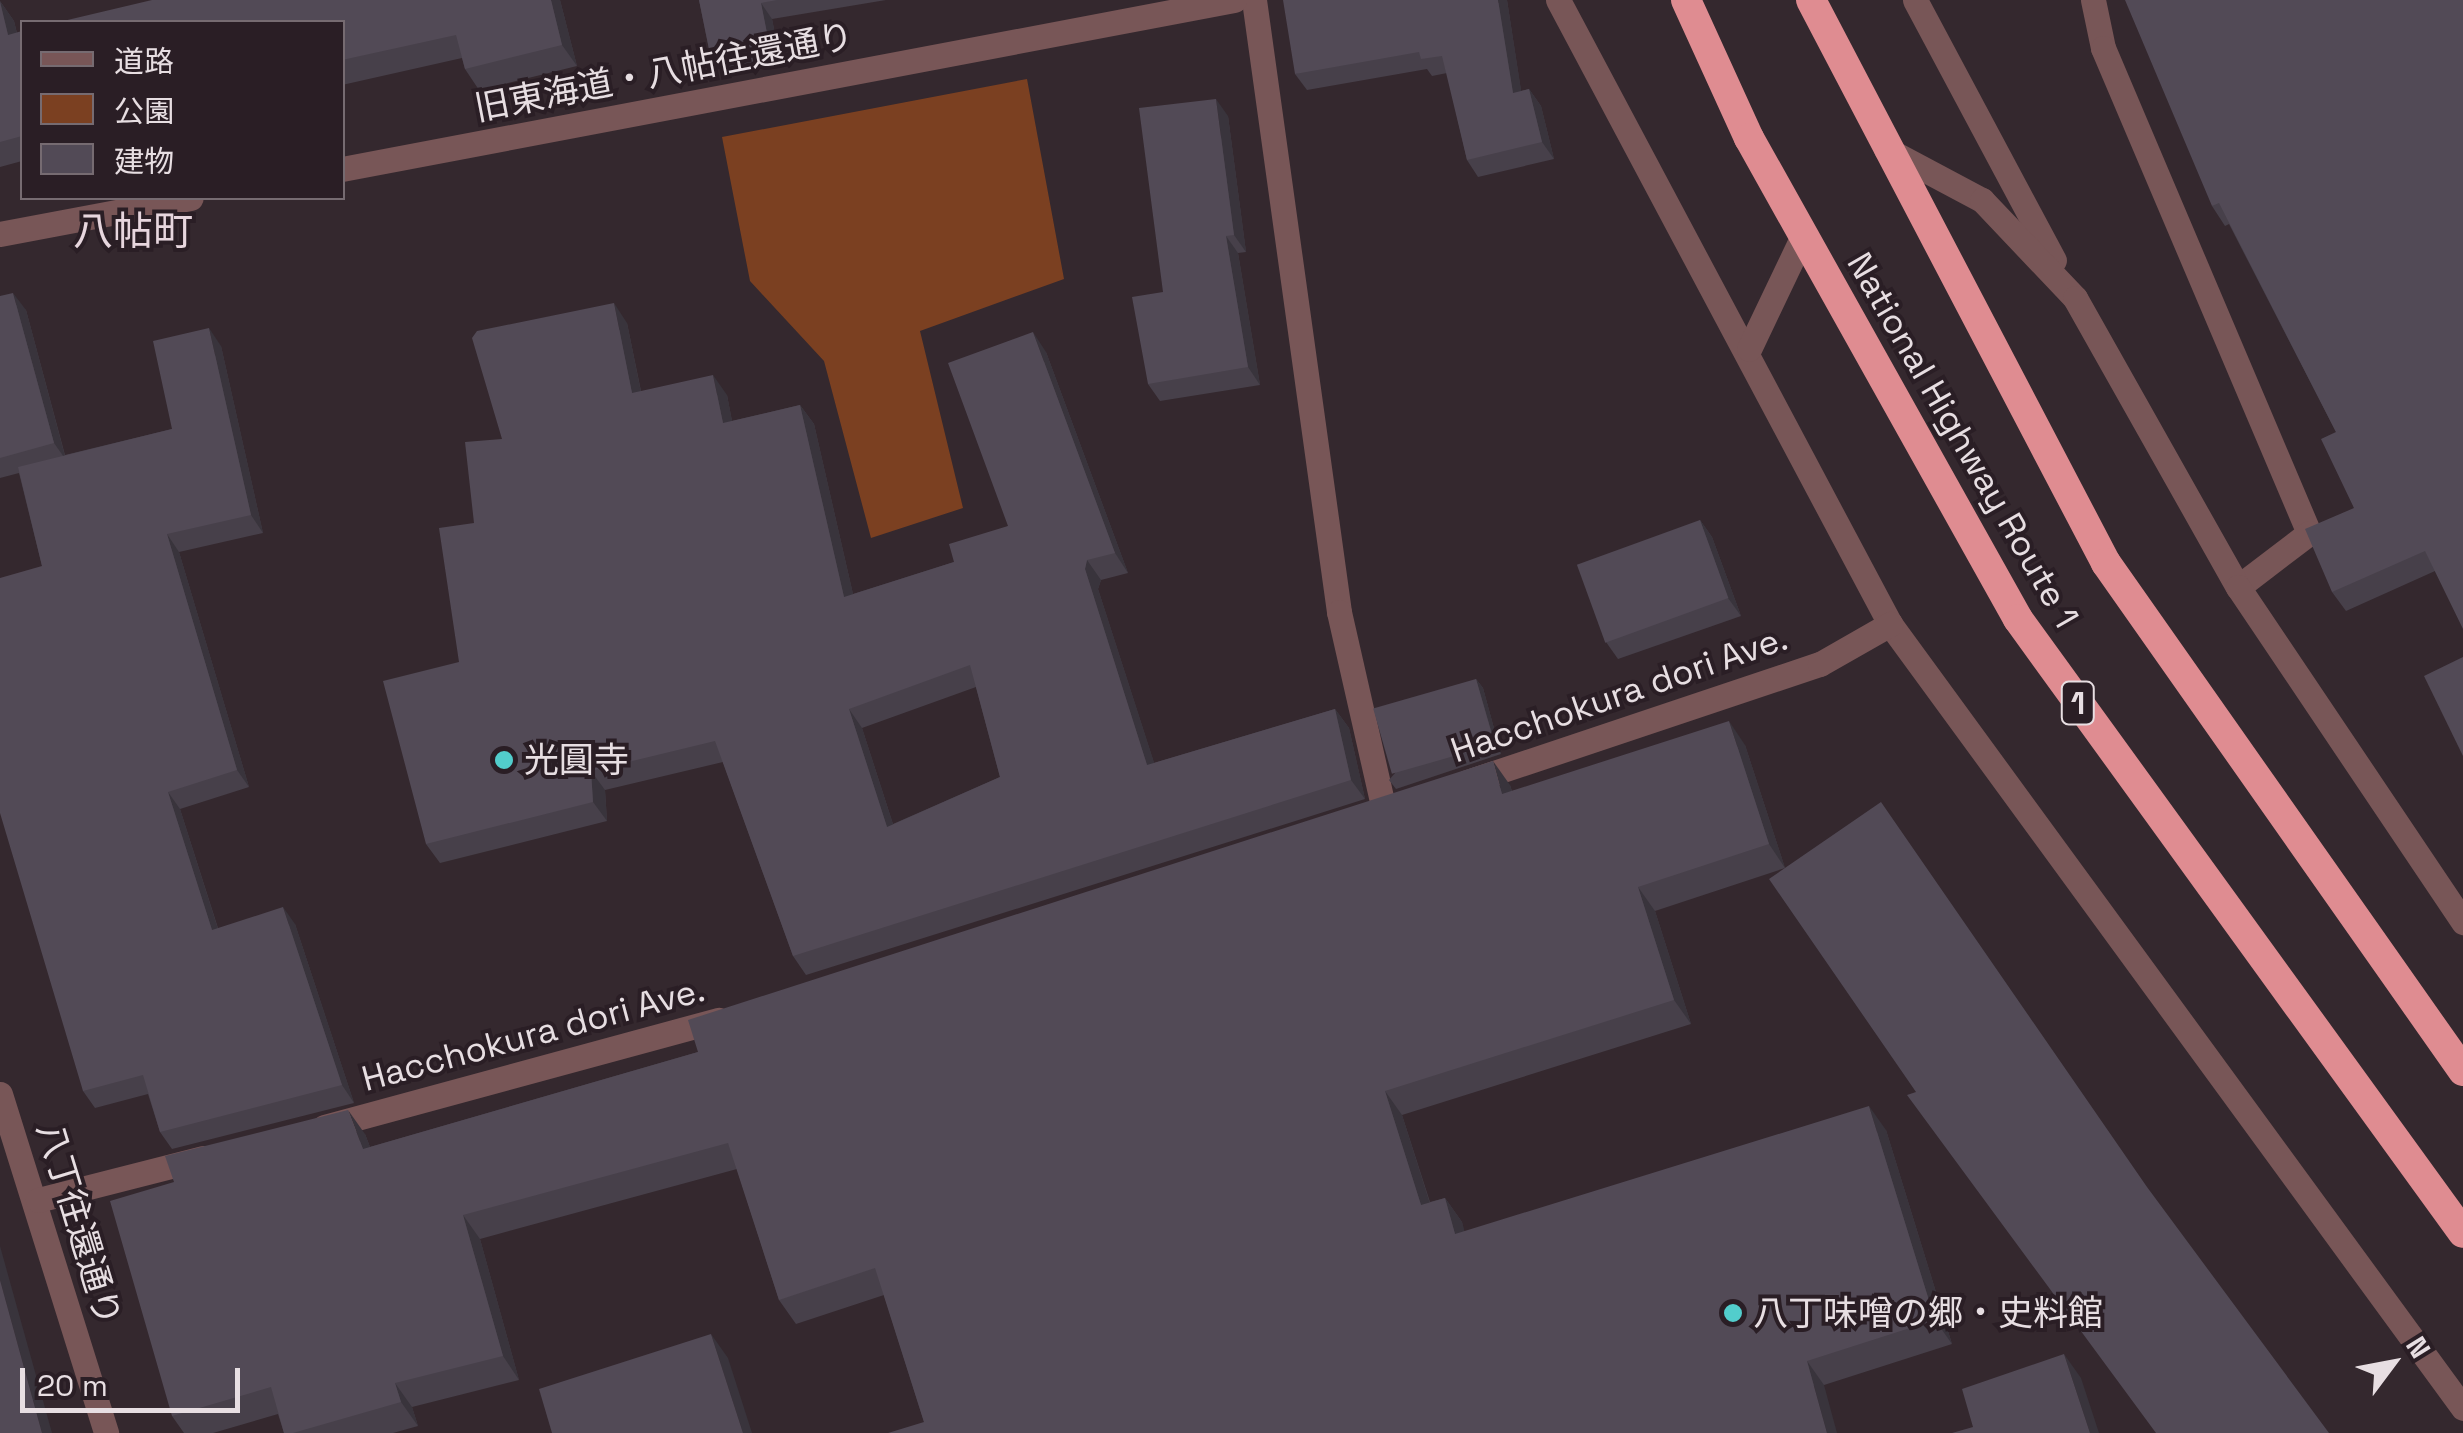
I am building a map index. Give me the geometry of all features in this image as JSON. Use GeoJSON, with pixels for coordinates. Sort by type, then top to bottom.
{"type":"FeatureCollection","features":[{"type":"Feature","properties":{"kind":"highway","name":"National Highway Route 1"},"geometry":{"type":"LineString","coordinates":[[1686,0],[1802,238],[2018,619],[2463,1233]]}},
{"type":"Feature","properties":{"kind":"highway","name":"National Highway Route 1"},"geometry":{"type":"LineString","coordinates":[[1812,0],[1886,149],[2106,563],[2463,1071]]}},
{"type":"Feature","properties":{"kind":"street","name":"旧東海道・八帖往還通り"},"geometry":{"type":"LineString","coordinates":[[345,168],[1234,0]]}},
{"type":"Feature","properties":{"kind":"street"},"geometry":{"type":"LineString","coordinates":[[1254,0],[1339,612],[1394,807],[1349,820]]}},
{"type":"Feature","properties":{"kind":"street"},"geometry":{"type":"LineString","coordinates":[[1558,0],[1749,349],[1890,624],[2463,1408]]}},
{"type":"Feature","properties":{"kind":"street"},"geometry":{"type":"LineString","coordinates":[[1915,0],[2075,298],[2238,588],[2463,922]]}},
{"type":"Feature","properties":{"kind":"street"},"geometry":{"type":"LineString","coordinates":[[2093,0],[2103,48],[2308,533],[2238,588]]}},
{"type":"Feature","properties":{"kind":"street"},"geometry":{"type":"LineString","coordinates":[[1886,149],[1982,200],[2075,298]]}},
{"type":"Feature","properties":{"kind":"street"},"geometry":{"type":"LineString","coordinates":[[0,234],[180,200]]}},
{"type":"Feature","properties":{"kind":"street"},"geometry":{"type":"LineString","coordinates":[[1749,349],[1802,238]]}},
{"type":"Feature","properties":{"kind":"street","name":"Hacchokura dori Ave."},"geometry":{"type":"LineString","coordinates":[[1441,791],[1820,664],[1890,624]]}},
{"type":"Feature","properties":{"kind":"street","name":"Hacchokura dori Ave."},"geometry":{"type":"LineString","coordinates":[[304,1132],[607,1055],[738,1014]]}},
{"type":"Feature","properties":{"kind":"street","name":"八丁往還通り"},"geometry":{"type":"LineString","coordinates":[[0,1094],[38,1200],[106,1433]]}},
{"type":"Feature","properties":{"kind":"street"},"geometry":{"type":"LineString","coordinates":[[38,1200],[228,1152]]}},
{"type":"Feature","properties":{"kind":"green space"},"geometry":{"type":"Polygon","coordinates":[[[1027,79],[1064,279],[920,331],[963,508],[871,538],[824,361],[750,281],[722,137],[1027,79]]]}},
{"type":"Feature","properties":{"kind":"building"},"geometry":{"type":"Polygon","coordinates":[[[152,0],[551,0],[562,45],[465,69],[456,35],[345,59],[345,20],[67,20],[152,0]]]}},
{"type":"Feature","properties":{"kind":"building"},"geometry":{"type":"Polygon","coordinates":[[[699,0],[777,0],[761,3],[769,43],[710,54],[699,0]]]}},
{"type":"Feature","properties":{"kind":"building"},"geometry":{"type":"Polygon","coordinates":[[[1283,0],[1498,0],[1513,93],[1529,89],[1542,142],[1467,160],[1442,56],[1421,59],[1419,52],[1295,74],[1283,0]]]}},
{"type":"Feature","properties":{"kind":"building"},"geometry":{"type":"Polygon","coordinates":[[[2125,0],[2463,0],[2463,629],[2425,551],[2332,592],[2305,529],[2354,508],[2321,439],[2336,432],[2219,203],[2212,206],[2125,0]]]}},
{"type":"Feature","properties":{"kind":"building"},"geometry":{"type":"Polygon","coordinates":[[[0,2],[8,35],[20,32],[20,137],[0,142],[0,2]]]}},
{"type":"Feature","properties":{"kind":"building"},"geometry":{"type":"Polygon","coordinates":[[[1216,99],[1234,235],[1226,236],[1248,367],[1148,384],[1132,297],[1163,292],[1139,108],[1216,99]]]}},
{"type":"Feature","properties":{"kind":"building"},"geometry":{"type":"Polygon","coordinates":[[[13,293],[54,443],[0,458],[0,296],[13,293]]]}},
{"type":"Feature","properties":{"kind":"building"},"geometry":{"type":"Polygon","coordinates":[[[614,303],[632,393],[713,375],[723,423],[800,405],[844,597],[954,562],[949,544],[1008,526],[948,363],[1033,332],[1115,553],[1087,560],[1085,569],[1147,765],[1335,709],[1351,780],[793,956],[715,741],[591,771],[593,802],[426,844],[383,681],[459,662],[439,528],[474,523],[465,442],[502,439],[472,338],[477,331],[614,303]],[[970,665],[849,709],[887,827],[1000,777],[970,665]]]}},
{"type":"Feature","properties":{"kind":"building"},"geometry":{"type":"Polygon","coordinates":[[[209,328],[251,515],[167,534],[237,770],[168,792],[212,930],[283,907],[342,1085],[160,1132],[143,1075],[83,1091],[0,813],[0,578],[42,566],[18,467],[172,429],[153,341],[209,328]]]}},
{"type":"Feature","properties":{"kind":"building"},"geometry":{"type":"Polygon","coordinates":[[[1700,520],[1728,598],[1605,643],[1577,565],[1700,520]]]}},
{"type":"Feature","properties":{"kind":"building"},"geometry":{"type":"Polygon","coordinates":[[[2463,657],[2463,756],[2424,676],[2463,657]]]}},
{"type":"Feature","properties":{"kind":"building"},"geometry":{"type":"Polygon","coordinates":[[[1476,679],[1495,744],[1392,774],[1373,708],[1476,679]]]}},
{"type":"Feature","properties":{"kind":"building"},"geometry":{"type":"Polygon","coordinates":[[[1729,721],[1769,844],[1638,887],[1674,1000],[1385,1091],[1421,1205],[1445,1198],[1455,1234],[1869,1106],[1935,1320],[1807,1361],[1827,1433],[888,1433],[924,1422],[875,1268],[779,1300],[728,1143],[463,1215],[503,1356],[395,1383],[401,1402],[293,1433],[284,1433],[271,1387],[172,1416],[110,1201],[174,1182],[165,1156],[348,1110],[363,1149],[698,1052],[688,1020],[1493,761],[1502,794],[1729,721]]]}},
{"type":"Feature","properties":{"kind":"building"},"geometry":{"type":"Polygon","coordinates":[[[1881,802],[2147,1187],[2329,1433],[2156,1433],[1907,1095],[1916,1092],[1769,879],[1881,802]]]}},
{"type":"Feature","properties":{"kind":"building"},"geometry":{"type":"Polygon","coordinates":[[[0,1280],[42,1433],[0,1433],[0,1280]]]}},
{"type":"Feature","properties":{"kind":"building"},"geometry":{"type":"Polygon","coordinates":[[[711,1334],[743,1433],[552,1433],[539,1389],[711,1334]]]}},
{"type":"Feature","properties":{"kind":"building"},"geometry":{"type":"Polygon","coordinates":[[[2064,1354],[2090,1433],[1952,1433],[1973,1427],[1962,1389],[2064,1354]]]}},
{"type":"Feature","properties":{"kind":"place","name":"光圓寺"},"geometry":{"type":"Point","coordinates":[504,760]}},
{"type":"Feature","properties":{"kind":"place","name":"八丁味噌の郷・史料館"},"geometry":{"type":"Point","coordinates":[1733,1313]}},
{"type":"Feature","properties":{"kind":"district","name":"八帖町"},"geometry":{"type":"Point","coordinates":[133,232]}}]}
